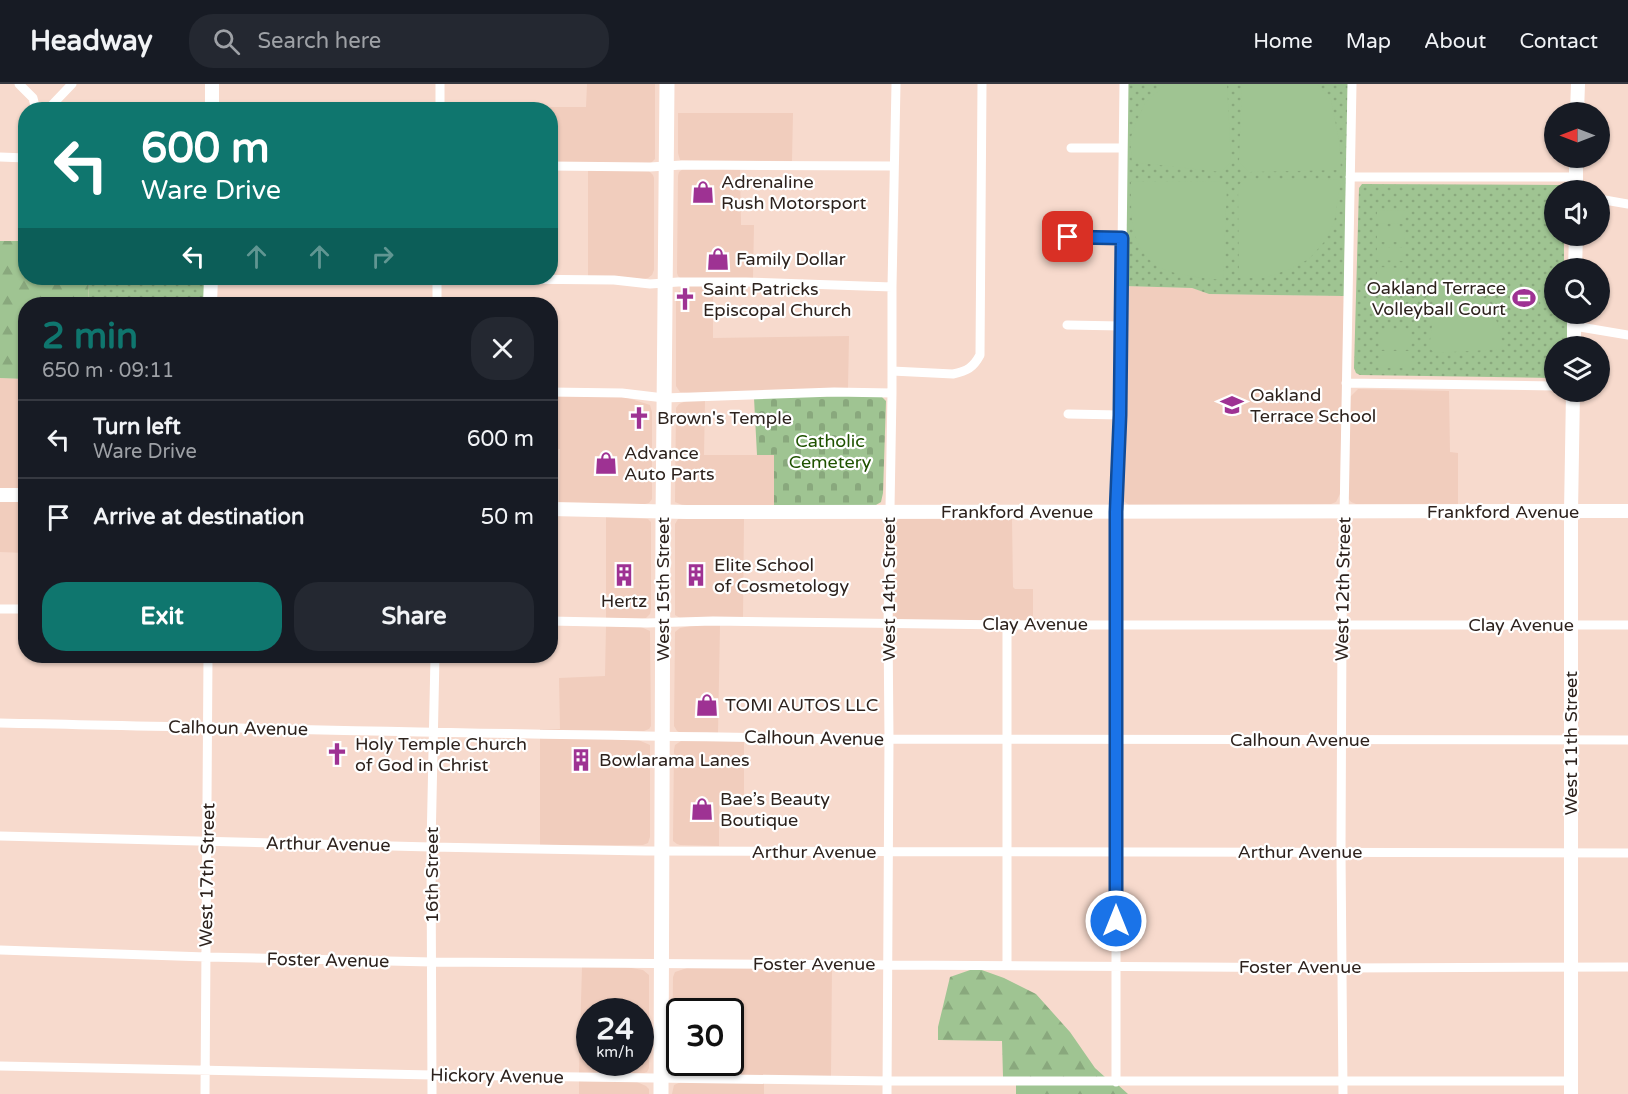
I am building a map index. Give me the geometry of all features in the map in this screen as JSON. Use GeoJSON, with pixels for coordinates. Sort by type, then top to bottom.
{"type":"FeatureCollection","features":[{"type":"Feature","properties":{"kind":"highway","name":"West 15th Street"},"geometry":{"type":"LineString","coordinates":[[661,1086],[667,84]]}},
{"type":"Feature","properties":{"kind":"main road"},"geometry":{"type":"LineString","coordinates":[[212,84],[212,102]]}},
{"type":"Feature","properties":{"kind":"main road"},"geometry":{"type":"LineString","coordinates":[[1577,102],[1578,84]]}},
{"type":"Feature","properties":{"kind":"main road","name":"West 11th Street"},"geometry":{"type":"LineString","coordinates":[[1571,1087],[1573,402]]}},
{"type":"Feature","properties":{"kind":"main road"},"geometry":{"type":"LineString","coordinates":[[0,495],[18,495]]}},
{"type":"Feature","properties":{"kind":"main road","name":"Frankford Avenue"},"geometry":{"type":"LineString","coordinates":[[558,509],[663,512],[1628,512]]}},
{"type":"Feature","properties":{"kind":"street"},"geometry":{"type":"LineString","coordinates":[[19,84],[34,102]]}},
{"type":"Feature","properties":{"kind":"street"},"geometry":{"type":"LineString","coordinates":[[55,102],[72,84]]}},
{"type":"Feature","properties":{"kind":"street"},"geometry":{"type":"LineString","coordinates":[[440,84],[440,102]]}},
{"type":"Feature","properties":{"kind":"street","name":"West 14th Street"},"geometry":{"type":"LineString","coordinates":[[888,1094],[888,624],[896,84]]}},
{"type":"Feature","properties":{"kind":"street"},"geometry":{"type":"LineString","coordinates":[[892,371],[953,374],[974,366],[980,355],[982,84]]}},
{"type":"Feature","properties":{"kind":"street"},"geometry":{"type":"LineString","coordinates":[[1116,1082],[1116,512],[1120,415],[1124,84]]}},
{"type":"Feature","properties":{"kind":"street","name":"West 12th Street"},"geometry":{"type":"LineString","coordinates":[[1343,1094],[1342,626],[1352,84]]}},
{"type":"Feature","properties":{"kind":"street"},"geometry":{"type":"LineString","coordinates":[[1071,147],[1123,148]]}},
{"type":"Feature","properties":{"kind":"street"},"geometry":{"type":"LineString","coordinates":[[0,157],[18,158]]}},
{"type":"Feature","properties":{"kind":"street"},"geometry":{"type":"LineString","coordinates":[[558,166],[894,166]]}},
{"type":"Feature","properties":{"kind":"street"},"geometry":{"type":"LineString","coordinates":[[1350,177],[1544,183]]}},
{"type":"Feature","properties":{"kind":"street"},"geometry":{"type":"LineString","coordinates":[[1610,201],[1628,204]]}},
{"type":"Feature","properties":{"kind":"street"},"geometry":{"type":"LineString","coordinates":[[1068,237],[1122,238]]}},
{"type":"Feature","properties":{"kind":"street"},"geometry":{"type":"LineString","coordinates":[[558,279],[614,280],[650,284],[746,282],[892,287]]}},
{"type":"Feature","properties":{"kind":"street"},"geometry":{"type":"LineString","coordinates":[[1588,324],[1628,335]]}},
{"type":"Feature","properties":{"kind":"street"},"geometry":{"type":"LineString","coordinates":[[1067,326],[1121,326]]}},
{"type":"Feature","properties":{"kind":"street"},"geometry":{"type":"LineString","coordinates":[[1346,383],[1544,386]]}},
{"type":"Feature","properties":{"kind":"street"},"geometry":{"type":"LineString","coordinates":[[558,392],[622,393],[664,398],[834,392],[892,393]]}},
{"type":"Feature","properties":{"kind":"street"},"geometry":{"type":"LineString","coordinates":[[1068,414],[1120,415]]}},
{"type":"Feature","properties":{"kind":"street"},"geometry":{"type":"LineString","coordinates":[[0,609],[18,609]]}},
{"type":"Feature","properties":{"kind":"street","name":"Clay Avenue"},"geometry":{"type":"LineString","coordinates":[[558,621],[1007,625],[1628,625]]}},
{"type":"Feature","properties":{"kind":"street"},"geometry":{"type":"LineString","coordinates":[[1007,625],[1007,965]]}},
{"type":"Feature","properties":{"kind":"street","name":"West 17th Street"},"geometry":{"type":"LineString","coordinates":[[205,1094],[208,663]]}},
{"type":"Feature","properties":{"kind":"street","name":"16th Street"},"geometry":{"type":"LineString","coordinates":[[432,1094],[431,847],[435,663]]}},
{"type":"Feature","properties":{"kind":"street","name":"Calhoun Avenue"},"geometry":{"type":"LineString","coordinates":[[0,723],[434,733],[889,739],[1628,740]]}},
{"type":"Feature","properties":{"kind":"street","name":"Arthur Avenue"},"geometry":{"type":"LineString","coordinates":[[0,836],[662,851],[1628,853]]}},
{"type":"Feature","properties":{"kind":"street","name":"Foster Avenue"},"geometry":{"type":"LineString","coordinates":[[0,950],[432,962],[1342,968],[1628,967]]}},
{"type":"Feature","properties":{"kind":"street","name":"Hickory Avenue"},"geometry":{"type":"LineString","coordinates":[[0,1066],[432,1075],[661,1086],[887,1081],[1343,1081],[1571,1087]]}},
{"type":"Feature","properties":{"kind":"shaded area"},"geometry":{"type":"Polygon","coordinates":[[[587,84],[655,84],[655,159],[651,163],[558,162],[558,107],[586,107],[587,84]]]}},
{"type":"Feature","properties":{"kind":"shaded area"},"geometry":{"type":"Polygon","coordinates":[[[678,113],[793,113],[792,161],[680,160],[678,113]]]}},
{"type":"Feature","properties":{"kind":"shaded area"},"geometry":{"type":"Polygon","coordinates":[[[683,169],[740,169],[741,225],[754,225],[753,279],[680,278],[678,276],[678,176],[683,169]]]}},
{"type":"Feature","properties":{"kind":"shaded area"},"geometry":{"type":"Polygon","coordinates":[[[588,170],[649,171],[653,175],[654,270],[648,278],[588,276],[588,170]]]}},
{"type":"Feature","properties":{"kind":"shaded area"},"geometry":{"type":"Polygon","coordinates":[[[687,286],[713,286],[713,338],[849,336],[848,388],[699,394],[680,392],[676,386],[676,297],[678,292],[687,286]]]}},
{"type":"Feature","properties":{"kind":"shaded area","name":"Oakland Terrace School"},"geometry":{"type":"Polygon","coordinates":[[[1123,286],[1192,288],[1209,294],[1344,296],[1340,494],[1336,502],[1331,504],[1129,505],[1122,500],[1123,286]]]}},
{"type":"Feature","properties":{"kind":"shaded area"},"geometry":{"type":"Polygon","coordinates":[[[0,378],[18,379],[18,490],[0,489],[0,378]]]}},
{"type":"Feature","properties":{"kind":"shaded area"},"geometry":{"type":"Polygon","coordinates":[[[1358,389],[1449,391],[1450,452],[1458,453],[1458,504],[1356,504],[1351,502],[1348,498],[1350,397],[1358,389]]]}},
{"type":"Feature","properties":{"kind":"shaded area"},"geometry":{"type":"Polygon","coordinates":[[[558,396],[625,397],[650,405],[652,412],[652,499],[645,504],[559,502],[560,449],[558,449],[558,396]]]}},
{"type":"Feature","properties":{"kind":"shaded area"},"geometry":{"type":"Polygon","coordinates":[[[705,400],[704,455],[774,455],[774,505],[682,505],[675,502],[676,408],[686,401],[705,400]]]}},
{"type":"Feature","properties":{"kind":"shaded area"},"geometry":{"type":"Polygon","coordinates":[[[0,500],[18,501],[18,553],[0,552],[0,500]]]}},
{"type":"Feature","properties":{"kind":"shaded area"},"geometry":{"type":"Polygon","coordinates":[[[606,517],[648,519],[651,522],[651,609],[646,618],[606,618],[606,517]]]}},
{"type":"Feature","properties":{"kind":"shaded area"},"geometry":{"type":"Polygon","coordinates":[[[678,519],[744,519],[743,618],[680,618],[675,615],[675,524],[678,519]]]}},
{"type":"Feature","properties":{"kind":"shaded area"},"geometry":{"type":"Polygon","coordinates":[[[900,519],[1012,519],[1013,587],[1033,589],[1033,617],[1038,620],[893,620],[894,522],[900,519]]]}},
{"type":"Feature","properties":{"kind":"shaded area"},"geometry":{"type":"Polygon","coordinates":[[[695,625],[720,625],[718,733],[681,733],[674,726],[675,632],[680,628],[695,625]]]}},
{"type":"Feature","properties":{"kind":"shaded area"},"geometry":{"type":"Polygon","coordinates":[[[606,626],[641,627],[650,631],[651,726],[644,731],[540,730],[560,729],[559,678],[605,676],[606,626]]]}},
{"type":"Feature","properties":{"kind":"shaded area"},"geometry":{"type":"Polygon","coordinates":[[[540,738],[636,739],[650,745],[650,837],[648,843],[643,845],[540,845],[540,738]]]}},
{"type":"Feature","properties":{"kind":"shaded area"},"geometry":{"type":"Polygon","coordinates":[[[681,741],[744,741],[744,795],[719,795],[719,846],[680,845],[673,841],[674,750],[675,745],[681,741]]]}},
{"type":"Feature","properties":{"kind":"shaded area"},"geometry":{"type":"Polygon","coordinates":[[[582,967],[626,967],[643,970],[649,975],[649,998],[581,998],[582,967]]]}},
{"type":"Feature","properties":{"kind":"shaded area"},"geometry":{"type":"Polygon","coordinates":[[[690,967],[832,967],[831,1077],[744,1075],[744,998],[673,998],[675,972],[690,967]]]}},
{"type":"Feature","properties":{"kind":"shaded area"},"geometry":{"type":"Polygon","coordinates":[[[579,1081],[637,1082],[649,1089],[649,1094],[579,1094],[579,1081]]]}},
{"type":"Feature","properties":{"kind":"shaded area"},"geometry":{"type":"Polygon","coordinates":[[[681,1082],[764,1082],[764,1094],[672,1094],[674,1085],[681,1082]]]}},
{"type":"Feature","properties":{"kind":"green space"},"geometry":{"type":"Polygon","coordinates":[[[1127,84],[1348,84],[1344,296],[1209,294],[1192,288],[1123,286],[1127,84]]]}},
{"type":"Feature","properties":{"kind":"green space"},"geometry":{"type":"Polygon","coordinates":[[[1166,84],[1227,84],[1231,162],[1221,172],[1132,162],[1130,140],[1135,125],[1145,103],[1166,84]]]}},
{"type":"Feature","properties":{"kind":"green space"},"geometry":{"type":"Polygon","coordinates":[[[1242,84],[1317,84],[1331,100],[1339,140],[1341,170],[1249,172],[1239,162],[1242,84]]]}},
{"type":"Feature","properties":{"kind":"green space"},"geometry":{"type":"Polygon","coordinates":[[[1244,179],[1341,180],[1334,223],[1324,242],[1309,259],[1290,269],[1264,278],[1239,278],[1238,186],[1244,179]]]}},
{"type":"Feature","properties":{"kind":"green space"},"geometry":{"type":"Polygon","coordinates":[[[1222,181],[1227,186],[1223,280],[1185,275],[1157,266],[1144,253],[1135,235],[1131,182],[1222,181]]]}},
{"type":"Feature","properties":{"kind":"green space"},"geometry":{"type":"Polygon","coordinates":[[[1362,184],[1544,185],[1544,246],[1564,246],[1564,258],[1544,258],[1544,324],[1567,324],[1567,336],[1544,336],[1544,378],[1360,375],[1356,373],[1354,368],[1359,188],[1362,184]]]}},
{"type":"Feature","properties":{"kind":"green space"},"geometry":{"type":"Polygon","coordinates":[[[1377,210],[1405,211],[1405,224],[1377,223],[1377,210]]]}},
{"type":"Feature","properties":{"kind":"green space"},"geometry":{"type":"Polygon","coordinates":[[[1377,229],[1405,229],[1404,242],[1377,242],[1377,229]]]}},
{"type":"Feature","properties":{"kind":"green space"},"geometry":{"type":"Polygon","coordinates":[[[0,241],[18,241],[18,285],[89,285],[88,297],[18,297],[18,379],[0,378],[0,241]]]}},
{"type":"Feature","properties":{"kind":"green space"},"geometry":{"type":"Polygon","coordinates":[[[1377,247],[1404,248],[1404,261],[1377,260],[1377,247]]]}},
{"type":"Feature","properties":{"kind":"green space"},"geometry":{"type":"Polygon","coordinates":[[[1377,267],[1404,268],[1404,281],[1377,280],[1377,267]]]}},
{"type":"Feature","properties":{"kind":"green space"},"geometry":{"type":"Polygon","coordinates":[[[1438,280],[1465,287],[1484,301],[1497,322],[1503,349],[1435,353],[1429,348],[1438,280]]]}},
{"type":"Feature","properties":{"kind":"green space"},"geometry":{"type":"Polygon","coordinates":[[[89,285],[206,285],[206,297],[88,297],[89,285]]]}},
{"type":"Feature","properties":{"kind":"green space","name":"Oakland Terrace Volleyball Court"},"geometry":{"type":"Polygon","coordinates":[[[1510,288],[1538,288],[1539,308],[1511,308],[1510,288]]]}},
{"type":"Feature","properties":{"kind":"green space"},"geometry":{"type":"Polygon","coordinates":[[[1381,330],[1410,330],[1410,348],[1381,348],[1381,330]]]}},
{"type":"Feature","properties":{"kind":"green space"},"geometry":{"type":"Polygon","coordinates":[[[1381,351],[1410,351],[1410,368],[1381,368],[1381,351]]]}},
{"type":"Feature","properties":{"kind":"green space","name":"Catholic Cemetery"},"geometry":{"type":"Polygon","coordinates":[[[880,395],[886,401],[881,502],[876,505],[774,505],[774,455],[757,455],[754,398],[880,395]]]}},
{"type":"Feature","properties":{"kind":"green space"},"geometry":{"type":"Polygon","coordinates":[[[973,969],[1004,978],[1036,994],[1070,1032],[1095,1068],[1105,1077],[1003,1077],[1002,1041],[938,1040],[938,1027],[950,977],[973,969]]]}},
{"type":"Feature","properties":{"kind":"green space"},"geometry":{"type":"Polygon","coordinates":[[[1016,1084],[1117,1084],[1128,1094],[1016,1094],[1016,1084]]]}},
{"type":"Feature","properties":{"kind":"place","name":"Adrenaline Rush Motorsport"},"geometry":{"type":"Point","coordinates":[703,192]}},
{"type":"Feature","properties":{"kind":"place","name":"Family Dollar"},"geometry":{"type":"Point","coordinates":[718,259]}},
{"type":"Feature","properties":{"kind":"place","name":"Oakland Terrace Volleyball Court"},"geometry":{"type":"Point","coordinates":[1524,298]}},
{"type":"Feature","properties":{"kind":"place","name":"Saint Patricks Episcopal Church"},"geometry":{"type":"Point","coordinates":[685,299]}},
{"type":"Feature","properties":{"kind":"place","name":"Oakland Terrace School"},"geometry":{"type":"Point","coordinates":[1232,405]}},
{"type":"Feature","properties":{"kind":"place","name":"Brown's Temple"},"geometry":{"type":"Point","coordinates":[639,418]}},
{"type":"Feature","properties":{"kind":"place","name":"Advance Auto Parts"},"geometry":{"type":"Point","coordinates":[606,463]}},
{"type":"Feature","properties":{"kind":"place","name":"Hertz"},"geometry":{"type":"Point","coordinates":[624,575]}},
{"type":"Feature","properties":{"kind":"place","name":"Elite School of Cosmetology"},"geometry":{"type":"Point","coordinates":[696,575]}},
{"type":"Feature","properties":{"kind":"place","name":"TOMI AUTOS LLC"},"geometry":{"type":"Point","coordinates":[707,705]}},
{"type":"Feature","properties":{"kind":"place","name":"Holy Temple Church of God in Christ"},"geometry":{"type":"Point","coordinates":[337,754]}},
{"type":"Feature","properties":{"kind":"place","name":"Bowlarama Lanes"},"geometry":{"type":"Point","coordinates":[581,760]}},
{"type":"Feature","properties":{"kind":"place","name":"Bae’s Beauty Boutique"},"geometry":{"type":"Point","coordinates":[702,809]}},
{"type":"Feature","properties":{"kind":"route"},"geometry":{"type":"LineString","coordinates":[[1068,237],[1122,238],[1120,415],[1116,512],[1116,921]]}}]}
